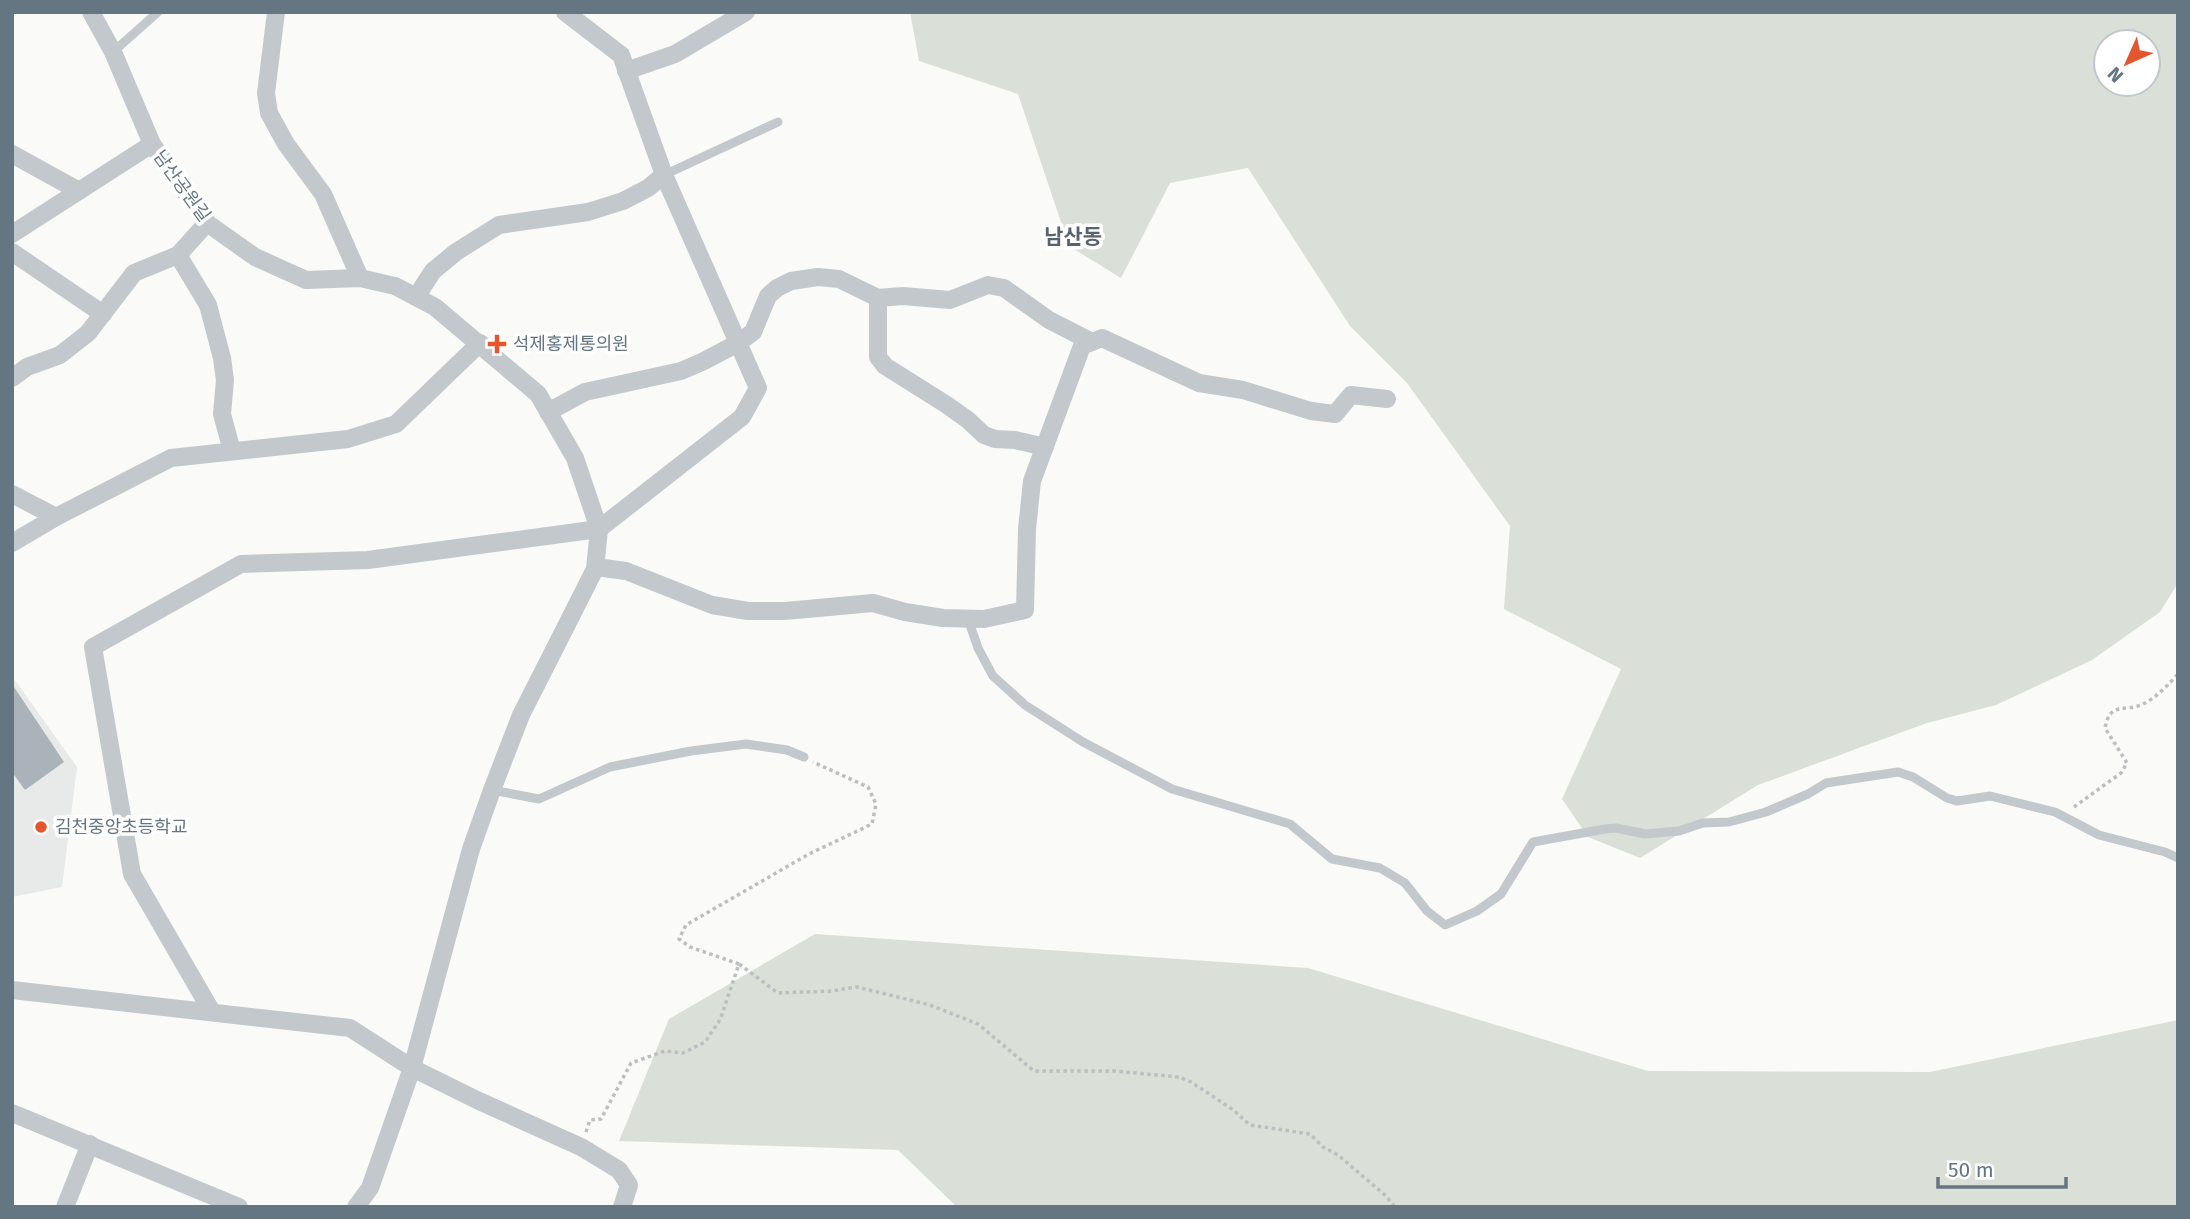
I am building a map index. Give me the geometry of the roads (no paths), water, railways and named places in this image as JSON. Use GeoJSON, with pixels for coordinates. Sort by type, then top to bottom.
{"type":"FeatureCollection","features":[{"type":"Feature","properties":{"kind":"street","name":"남산공원길"},"geometry":{"type":"LineString","coordinates":[[90,12],[113,52],[152,144],[207,223],[255,257],[306,280],[360,278],[395,286],[436,307],[538,394],[575,458],[599,529],[596,568]]}},
{"type":"Feature","properties":{"kind":"street"},"geometry":{"type":"LineString","coordinates":[[276,12],[266,93],[269,113],[286,144],[323,194],[360,278]]}},
{"type":"Feature","properties":{"kind":"street"},"geometry":{"type":"LineString","coordinates":[[212,1012],[132,874],[93,647],[241,564],[368,560],[599,529],[742,417],[758,388],[664,175],[621,55],[565,12]]}},
{"type":"Feature","properties":{"kind":"street"},"geometry":{"type":"LineString","coordinates":[[626,71],[674,54],[746,12]]}},
{"type":"Feature","properties":{"kind":"street"},"geometry":{"type":"LineString","coordinates":[[12,234],[152,144]]}},
{"type":"Feature","properties":{"kind":"street"},"geometry":{"type":"LineString","coordinates":[[12,154],[79,191]]}},
{"type":"Feature","properties":{"kind":"street"},"geometry":{"type":"LineString","coordinates":[[416,297],[433,271],[456,252],[499,225],[587,212],[623,201],[648,188],[664,175]]}},
{"type":"Feature","properties":{"kind":"street"},"geometry":{"type":"LineString","coordinates":[[12,378],[27,367],[60,355],[88,334],[134,273],[178,255],[207,223]]}},
{"type":"Feature","properties":{"kind":"street"},"geometry":{"type":"LineString","coordinates":[[12,252],[103,314]]}},
{"type":"Feature","properties":{"kind":"street"},"geometry":{"type":"LineString","coordinates":[[178,255],[200,289],[211,315],[222,358],[225,380],[222,414],[232,451]]}},
{"type":"Feature","properties":{"kind":"street"},"geometry":{"type":"LineString","coordinates":[[548,412],[585,392],[681,370],[738,344],[753,332],[768,296],[777,288],[791,282],[818,277],[839,279],[878,298],[904,296],[950,300],[988,285],[1004,288],[1049,320],[1092,342]]}},
{"type":"Feature","properties":{"kind":"street"},"geometry":{"type":"LineString","coordinates":[[878,298],[878,357],[885,366],[958,413],[984,435],[1045,447]]}},
{"type":"Feature","properties":{"kind":"street"},"geometry":{"type":"LineString","coordinates":[[356,1207],[370,1188],[412,1068],[471,849],[492,790],[521,715],[596,568],[626,571],[712,606],[748,611],[785,611],[873,603],[943,618],[985,620],[1025,610],[1027,529],[1032,481],[1082,346],[1102,338],[1199,383],[1243,390],[1311,411],[1335,414],[1351,395],[1387,399]]}},
{"type":"Feature","properties":{"kind":"street"},"geometry":{"type":"LineString","coordinates":[[12,544],[56,517],[171,458],[348,439],[396,424],[480,343]]}},
{"type":"Feature","properties":{"kind":"street"},"geometry":{"type":"LineString","coordinates":[[12,494],[56,517]]}},
{"type":"Feature","properties":{"kind":"street"},"geometry":{"type":"LineString","coordinates":[[12,989],[350,1028],[412,1068],[581,1147],[619,1170],[629,1185],[622,1207]]}},
{"type":"Feature","properties":{"kind":"street"},"geometry":{"type":"LineString","coordinates":[[13,1110],[239,1207]]}},
{"type":"Feature","properties":{"kind":"street"},"geometry":{"type":"LineString","coordinates":[[65,1207],[90,1144]]}},
{"type":"Feature","properties":{"kind":"lane"},"geometry":{"type":"LineString","coordinates":[[113,52],[158,12]]}},
{"type":"Feature","properties":{"kind":"lane"},"geometry":{"type":"LineString","coordinates":[[664,175],[778,122]]}},
{"type":"Feature","properties":{"kind":"lane"},"geometry":{"type":"LineString","coordinates":[[968,619],[978,648],[993,676],[1025,705],[1083,742],[1172,789],[1290,824],[1332,859],[1380,869],[1405,883],[1427,911],[1446,925],[1477,911],[1501,894],[1533,842],[1605,829],[1616,828],[1645,834],[1679,831],[1703,823],[1729,822],[1766,813],[1826,783],[1885,773],[1898,772],[1913,777],[1947,798],[1957,801],[1990,796],[2055,812],[2099,835],[2165,852],[2178,858]]}},
{"type":"Feature","properties":{"kind":"lane"},"geometry":{"type":"LineString","coordinates":[[492,790],[538,799],[610,767],[691,751],[746,744],[787,750],[804,757]]}},
{"type":"Feature","properties":{"kind":"place","name":"석제홍제통의원"},"geometry":{"type":"Point","coordinates":[497,344]}},
{"type":"Feature","properties":{"kind":"place","name":"김천중앙초등학교"},"geometry":{"type":"Point","coordinates":[41,827]}},
{"type":"Feature","properties":{"kind":"district","name":"남산동"},"geometry":{"type":"Point","coordinates":[1073,237]}}]}
